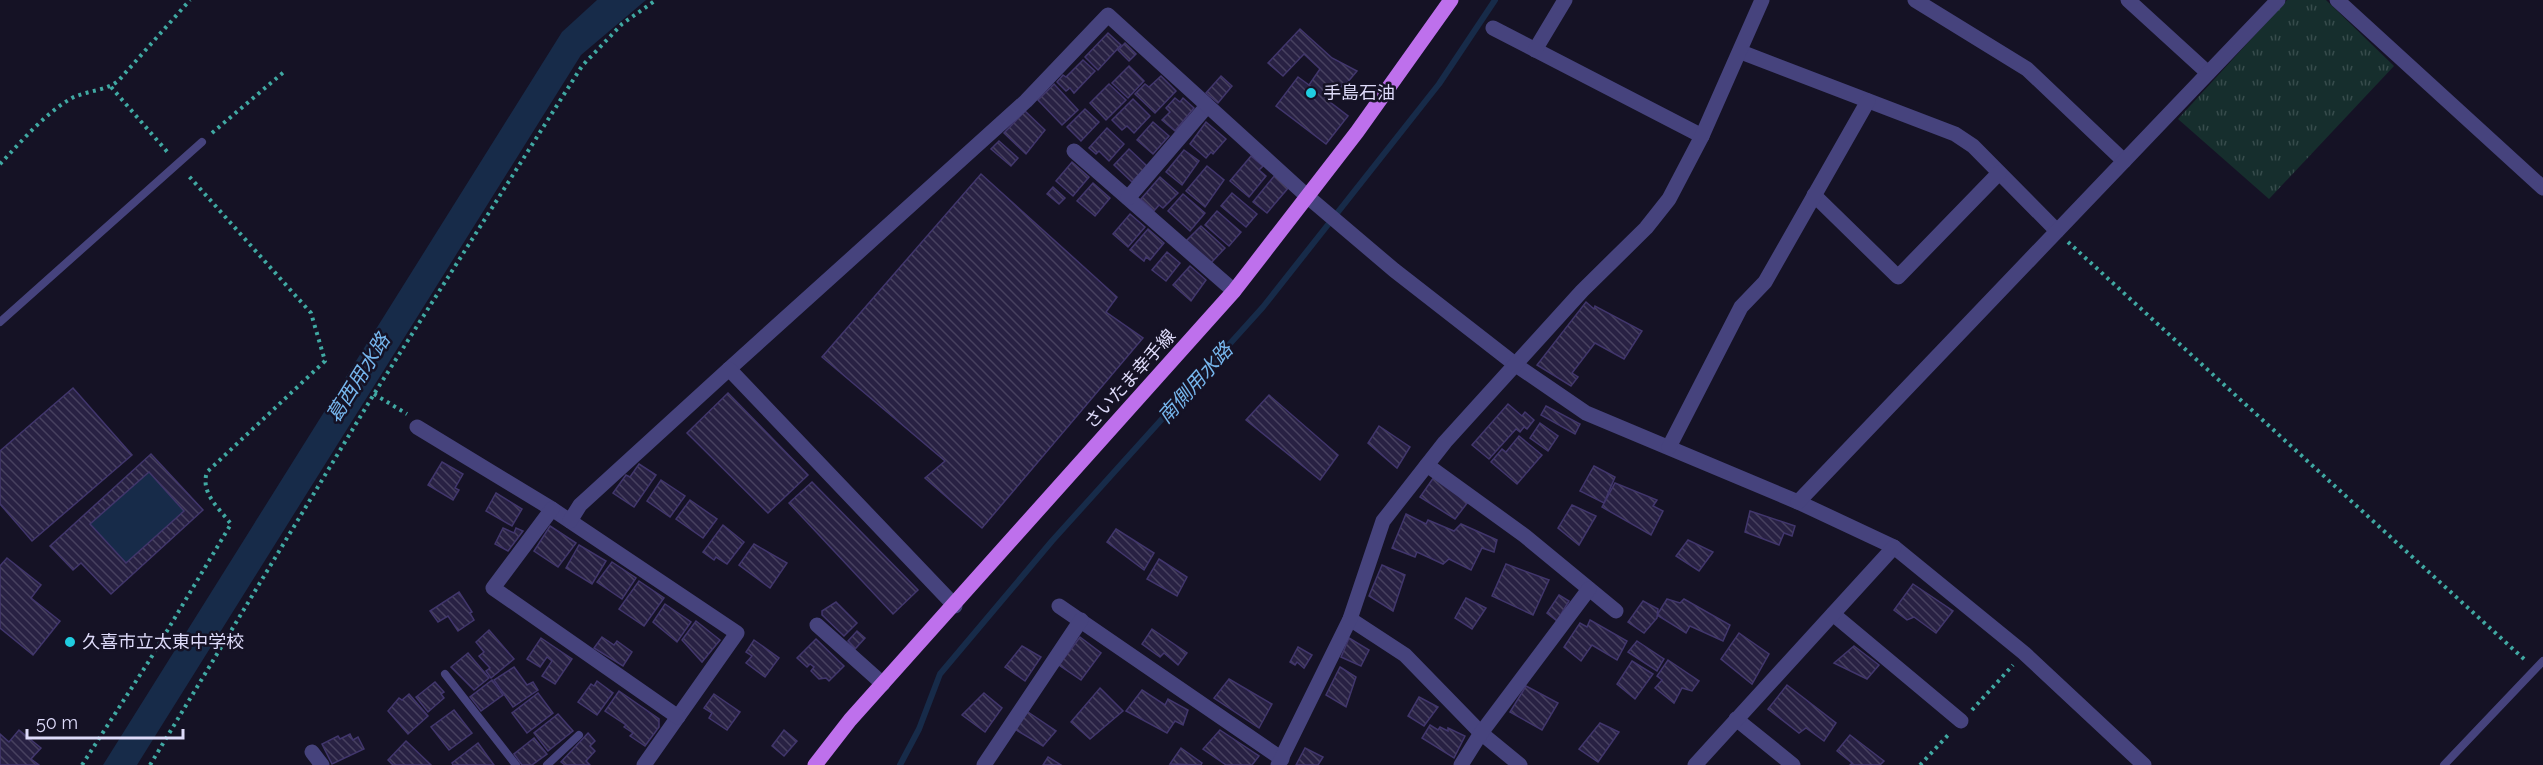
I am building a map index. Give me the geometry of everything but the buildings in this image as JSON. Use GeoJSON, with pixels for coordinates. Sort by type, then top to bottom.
{"type":"FeatureCollection","features":[{"type":"Feature","properties":{"kind":"main road","name":"さいたま幸手線"},"geometry":{"type":"LineString","coordinates":[[816,765],[883,684],[1234,291],[1413,57],[1451,0]]}},
{"type":"Feature","properties":{"kind":"street"},"geometry":{"type":"LineString","coordinates":[[1535,50],[1565,0]]}},
{"type":"Feature","properties":{"kind":"street"},"geometry":{"type":"LineString","coordinates":[[1059,606],[1280,762],[1350,620],[1383,521],[1427,465],[1582,291],[1646,228],[1669,199],[1702,136],[1762,0]]}},
{"type":"Feature","properties":{"kind":"street"},"geometry":{"type":"LineString","coordinates":[[1915,0],[2027,69],[2124,161]]}},
{"type":"Feature","properties":{"kind":"street"},"geometry":{"type":"LineString","coordinates":[[2128,0],[2208,73]]}},
{"type":"Feature","properties":{"kind":"street"},"geometry":{"type":"LineString","coordinates":[[1797,502],[2278,0]]}},
{"type":"Feature","properties":{"kind":"street"},"geometry":{"type":"LineString","coordinates":[[2337,0],[2543,188]]}},
{"type":"Feature","properties":{"kind":"street"},"geometry":{"type":"LineString","coordinates":[[570,521],[580,505],[1026,101],[1108,15],[1308,197],[1394,270],[1516,365],[1586,413],[1797,502],[1894,547],[2024,653],[2144,765]]}},
{"type":"Feature","properties":{"kind":"street"},"geometry":{"type":"LineString","coordinates":[[1492,28],[1702,136]]}},
{"type":"Feature","properties":{"kind":"street"},"geometry":{"type":"LineString","coordinates":[[1741,52],[1955,134],[1973,146],[2056,231]]}},
{"type":"Feature","properties":{"kind":"street"},"geometry":{"type":"LineString","coordinates":[[1669,447],[1741,307],[1765,282],[1868,101]]}},
{"type":"Feature","properties":{"kind":"street"},"geometry":{"type":"LineString","coordinates":[[1128,198],[1207,106]]}},
{"type":"Feature","properties":{"kind":"street"},"geometry":{"type":"LineString","coordinates":[[1074,151],[1234,291]]}},
{"type":"Feature","properties":{"kind":"street"},"geometry":{"type":"LineString","coordinates":[[1814,195],[1898,277],[1999,173]]}},
{"type":"Feature","properties":{"kind":"street"},"geometry":{"type":"LineString","coordinates":[[729,369],[955,606]]}},
{"type":"Feature","properties":{"kind":"street"},"geometry":{"type":"LineString","coordinates":[[417,428],[552,509],[737,633],[644,765]]}},
{"type":"Feature","properties":{"kind":"street"},"geometry":{"type":"LineString","coordinates":[[1427,465],[1526,536],[1616,611]]}},
{"type":"Feature","properties":{"kind":"street"},"geometry":{"type":"LineString","coordinates":[[552,509],[493,588],[678,717]]}},
{"type":"Feature","properties":{"kind":"street"},"geometry":{"type":"LineString","coordinates":[[1695,765],[1894,547]]}},
{"type":"Feature","properties":{"kind":"street"},"geometry":{"type":"LineString","coordinates":[[1461,765],[1481,733],[1589,589]]}},
{"type":"Feature","properties":{"kind":"street"},"geometry":{"type":"LineString","coordinates":[[1833,614],[1961,721]]}},
{"type":"Feature","properties":{"kind":"street"},"geometry":{"type":"LineString","coordinates":[[984,765],[1081,620]]}},
{"type":"Feature","properties":{"kind":"street"},"geometry":{"type":"LineString","coordinates":[[1350,620],[1405,655],[1481,733],[1520,765]]}},
{"type":"Feature","properties":{"kind":"street"},"geometry":{"type":"LineString","coordinates":[[817,625],[883,684]]}},
{"type":"Feature","properties":{"kind":"street"},"geometry":{"type":"LineString","coordinates":[[1736,719],[1793,765]]}},
{"type":"Feature","properties":{"kind":"street"},"geometry":{"type":"LineString","coordinates":[[312,752],[322,765]]}},
{"type":"Feature","properties":{"kind":"lane"},"geometry":{"type":"LineString","coordinates":[[0,322],[202,142]]}},
{"type":"Feature","properties":{"kind":"lane"},"geometry":{"type":"LineString","coordinates":[[2444,765],[2543,661]]}},
{"type":"Feature","properties":{"kind":"lane"},"geometry":{"type":"LineString","coordinates":[[445,674],[516,765]]}},
{"type":"Feature","properties":{"kind":"lane"},"geometry":{"type":"LineString","coordinates":[[546,765],[579,735]]}},
{"type":"Feature","properties":{"kind":"path"},"geometry":{"type":"LineString","coordinates":[[0,164],[42,120],[72,98],[100,88],[111,87],[190,0]]}},
{"type":"Feature","properties":{"kind":"path"},"geometry":{"type":"LineString","coordinates":[[150,765],[374,394],[582,66],[622,24],[656,0]]}},
{"type":"Feature","properties":{"kind":"path"},"geometry":{"type":"LineString","coordinates":[[202,142],[285,71]]}},
{"type":"Feature","properties":{"kind":"path"},"geometry":{"type":"LineString","coordinates":[[82,765],[149,662],[231,524],[205,490],[204,482],[207,472],[325,361],[311,313],[111,87]]}},
{"type":"Feature","properties":{"kind":"path"},"geometry":{"type":"LineString","coordinates":[[2056,231],[2536,669]]}},
{"type":"Feature","properties":{"kind":"path"},"geometry":{"type":"LineString","coordinates":[[374,394],[406,413],[417,428]]}},
{"type":"Feature","properties":{"kind":"green space"},"geometry":{"type":"Polygon","coordinates":[[[2287,0],[2326,0],[2394,66],[2269,199],[2178,119],[2287,0]]]}},
{"type":"Feature","properties":{"kind":"water","name":"葛西用水路"},"geometry":{"type":"Polygon","coordinates":[[[597,0],[646,0],[581,55],[137,765],[103,765],[562,32],[597,0]]]}},
{"type":"Feature","properties":{"kind":"water"},"geometry":{"type":"Polygon","coordinates":[[[149,472],[184,511],[126,563],[90,524],[149,472]]]}},
{"type":"Feature","properties":{"kind":"waterway","name":"南側用水路"},"geometry":{"type":"LineString","coordinates":[[900,765],[919,729],[940,674],[1052,541],[1263,307],[1439,84],[1495,0]]}},
{"type":"Feature","properties":{"kind":"place","name":"手島石油"},"geometry":{"type":"Point","coordinates":[1311,93]}},
{"type":"Feature","properties":{"kind":"place","name":"久喜市立太東中学校"},"geometry":{"type":"Point","coordinates":[70,642]}}]}
